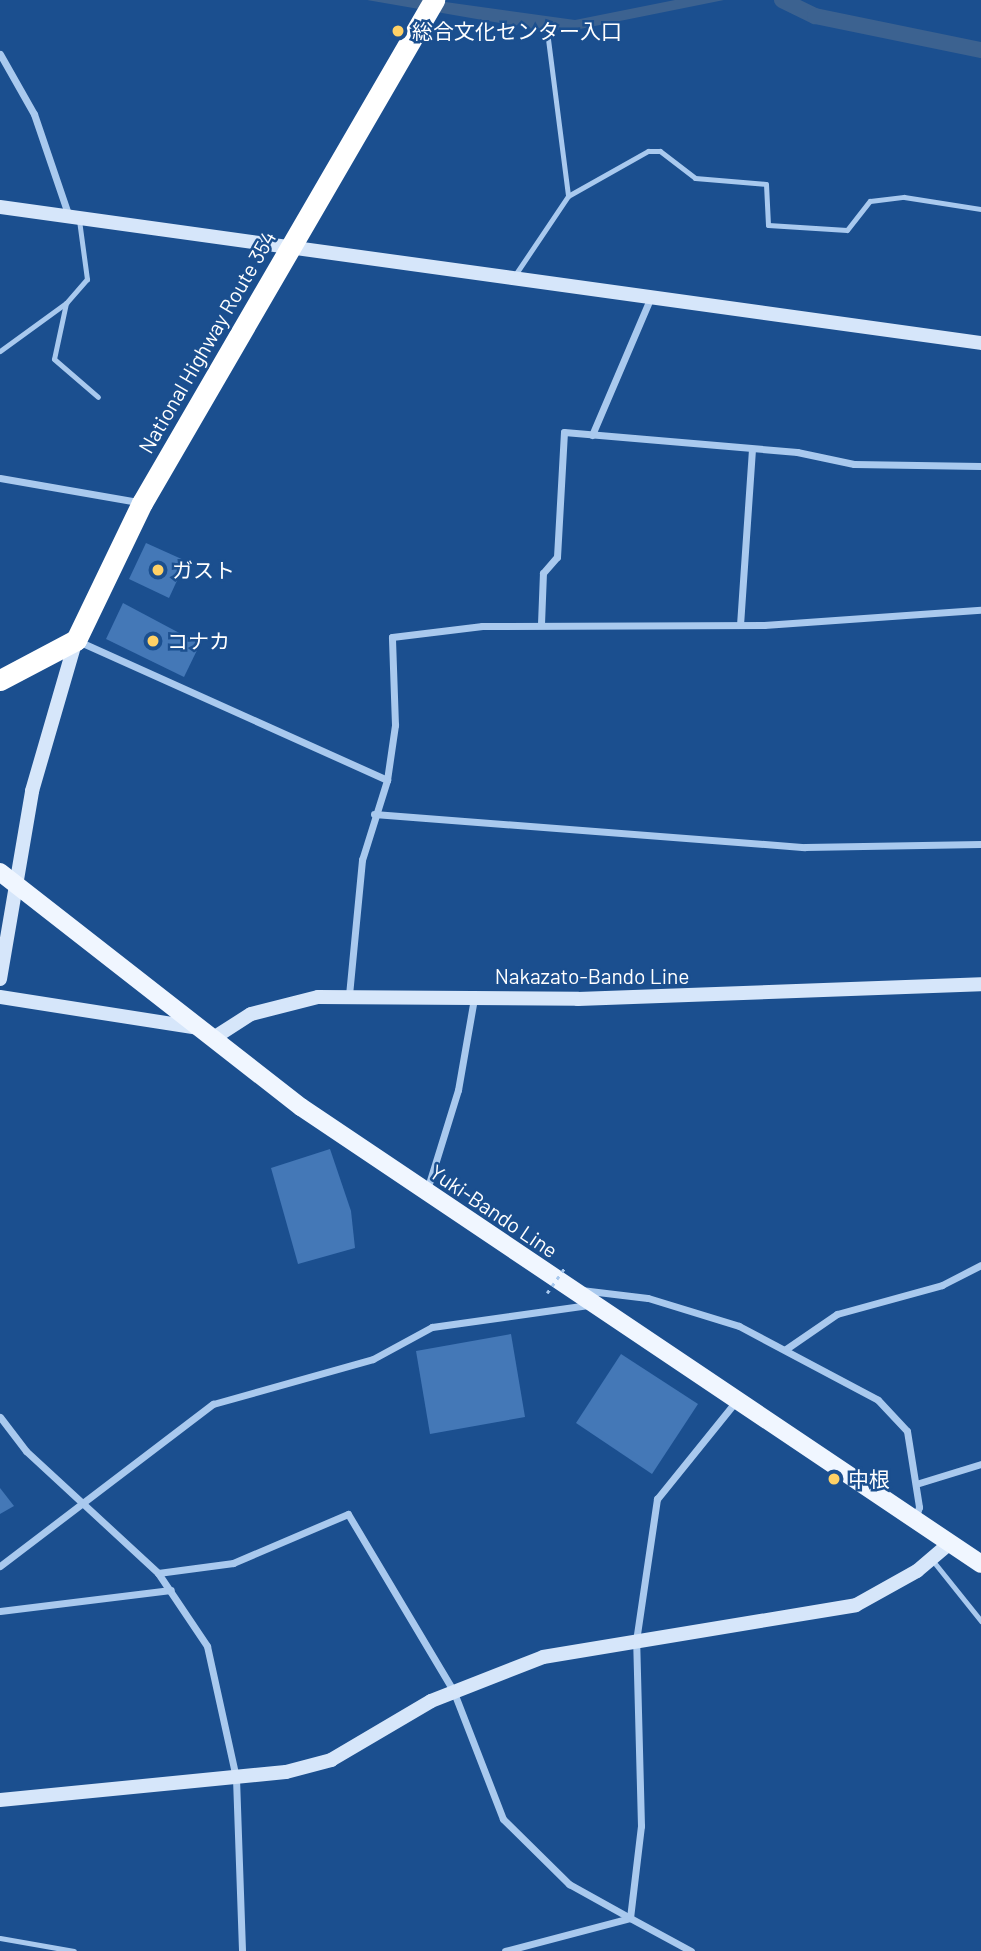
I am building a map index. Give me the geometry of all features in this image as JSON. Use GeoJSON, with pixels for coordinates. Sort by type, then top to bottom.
{"type":"FeatureCollection","features":[{"type":"Feature","properties":{"kind":"highway","name":"National Highway Route 354"},"geometry":{"type":"LineString","coordinates":[[76,640],[142,503],[434,0]]}},
{"type":"Feature","properties":{"kind":"highway"},"geometry":{"type":"LineString","coordinates":[[0,680],[76,640]]}},
{"type":"Feature","properties":{"kind":"main road","name":"Yuki-Bando Line"},"geometry":{"type":"LineString","coordinates":[[7,878],[212,1039],[426,1193],[981,1563]]}},
{"type":"Feature","properties":{"kind":"street"},"geometry":{"type":"LineString","coordinates":[[0,54],[33,114],[74,219]]}},
{"type":"Feature","properties":{"kind":"street"},"geometry":{"type":"LineString","coordinates":[[0,207],[287,251],[981,343]]}},
{"type":"Feature","properties":{"kind":"street"},"geometry":{"type":"LineString","coordinates":[[592,435],[650,299]]}},
{"type":"Feature","properties":{"kind":"street"},"geometry":{"type":"LineString","coordinates":[[541,624],[542,573],[557,556],[564,432],[752,449],[854,464],[981,466]]}},
{"type":"Feature","properties":{"kind":"street"},"geometry":{"type":"LineString","coordinates":[[740,625],[752,449]]}},
{"type":"Feature","properties":{"kind":"street"},"geometry":{"type":"LineString","coordinates":[[0,478],[142,503]]}},
{"type":"Feature","properties":{"kind":"street"},"geometry":{"type":"LineString","coordinates":[[349,995],[362,860],[374,814],[387,780],[395,725],[392,637],[420,629],[541,624],[740,625],[981,610]]}},
{"type":"Feature","properties":{"kind":"street"},"geometry":{"type":"LineString","coordinates":[[0,979],[7,878],[76,640],[387,780]]}},
{"type":"Feature","properties":{"kind":"street"},"geometry":{"type":"LineString","coordinates":[[374,814],[805,847],[981,844]]}},
{"type":"Feature","properties":{"kind":"street","name":"Nakazato-Bando Line"},"geometry":{"type":"LineString","coordinates":[[212,1039],[272,1007],[349,995],[694,997],[981,984]]}},
{"type":"Feature","properties":{"kind":"street"},"geometry":{"type":"LineString","coordinates":[[0,997],[198,1028]]}},
{"type":"Feature","properties":{"kind":"street"},"geometry":{"type":"LineString","coordinates":[[426,1193],[458,1090],[474,997]]}},
{"type":"Feature","properties":{"kind":"street"},"geometry":{"type":"LineString","coordinates":[[786,1349],[837,1314],[942,1285],[981,1265]]}},
{"type":"Feature","properties":{"kind":"street"},"geometry":{"type":"LineString","coordinates":[[570,1289],[648,1298],[739,1326],[786,1349],[899,1416],[916,1484],[915,1520]]}},
{"type":"Feature","properties":{"kind":"street"},"geometry":{"type":"LineString","coordinates":[[0,1566],[89,1504],[213,1404],[373,1359],[432,1327],[592,1304]]}},
{"type":"Feature","properties":{"kind":"street"},"geometry":{"type":"LineString","coordinates":[[630,1919],[642,1784],[636,1641],[657,1499],[736,1400]]}},
{"type":"Feature","properties":{"kind":"street"},"geometry":{"type":"LineString","coordinates":[[0,1418],[26,1451],[89,1504],[158,1573],[207,1646],[236,1778],[242,1951]]}},
{"type":"Feature","properties":{"kind":"street"},"geometry":{"type":"LineString","coordinates":[[916,1484],[981,1464]]}},
{"type":"Feature","properties":{"kind":"street"},"geometry":{"type":"LineString","coordinates":[[158,1573],[233,1563],[348,1514],[453,1690],[503,1819],[569,1884],[691,1951]]}},
{"type":"Feature","properties":{"kind":"street"},"geometry":{"type":"LineString","coordinates":[[0,1800],[236,1778],[331,1760],[453,1690],[543,1657],[836,1611],[884,1591],[932,1560],[950,1543]]}},
{"type":"Feature","properties":{"kind":"street"},"geometry":{"type":"LineString","coordinates":[[0,1611],[171,1590]]}},
{"type":"Feature","properties":{"kind":"street"},"geometry":{"type":"LineString","coordinates":[[505,1951],[630,1919]]}},
{"type":"Feature","properties":{"kind":"lane"},"geometry":{"type":"LineString","coordinates":[[548,39],[568,196]]}},
{"type":"Feature","properties":{"kind":"lane"},"geometry":{"type":"LineString","coordinates":[[511,280],[568,196],[648,150],[660,151],[695,178],[766,184],[768,225],[847,230],[870,201],[904,197],[981,209]]}},
{"type":"Feature","properties":{"kind":"lane"},"geometry":{"type":"LineString","coordinates":[[0,351],[66,303],[86,279],[74,219]]}},
{"type":"Feature","properties":{"kind":"lane"},"geometry":{"type":"LineString","coordinates":[[66,303],[54,359],[98,397]]}},
{"type":"Feature","properties":{"kind":"lane"},"geometry":{"type":"LineString","coordinates":[[932,1560],[981,1621]]}},
{"type":"Feature","properties":{"kind":"lane"},"geometry":{"type":"LineString","coordinates":[[0,1938],[74,1951]]}},
{"type":"Feature","properties":{"kind":"path"},"geometry":{"type":"LineString","coordinates":[[547,1293],[566,1266]]}},
{"type":"Feature","properties":{"kind":"water"},"geometry":{"type":"Polygon","coordinates":[[[367,0],[431,0],[575,20],[675,0],[724,0],[575,30],[534,29],[367,0]]]}},
{"type":"Feature","properties":{"kind":"building","name":"ガスト"},"geometry":{"type":"Polygon","coordinates":[[[146,543],[186,561],[169,598],[129,579],[146,543]]]}},
{"type":"Feature","properties":{"kind":"building","name":"コナカ"},"geometry":{"type":"Polygon","coordinates":[[[123,603],[200,644],[184,677],[106,639],[123,603]]]}},
{"type":"Feature","properties":{"kind":"building"},"geometry":{"type":"Polygon","coordinates":[[[330,1149],[351,1211],[355,1248],[298,1264],[271,1168],[330,1149]]]}},
{"type":"Feature","properties":{"kind":"building"},"geometry":{"type":"Polygon","coordinates":[[[511,1334],[525,1417],[430,1434],[416,1351],[511,1334]]]}},
{"type":"Feature","properties":{"kind":"building"},"geometry":{"type":"Polygon","coordinates":[[[621,1354],[698,1404],[652,1474],[576,1423],[621,1354]]]}},
{"type":"Feature","properties":{"kind":"building"},"geometry":{"type":"Polygon","coordinates":[[[0,1488],[14,1506],[0,1514],[0,1488]]]}},
{"type":"Feature","properties":{"kind":"waterway"},"geometry":{"type":"LineString","coordinates":[[782,0],[815,16],[981,50]]}},
{"type":"Feature","properties":{"kind":"place","name":"総合文化センター入口"},"geometry":{"type":"Point","coordinates":[398,31]}},
{"type":"Feature","properties":{"kind":"place","name":"ガスト"},"geometry":{"type":"Point","coordinates":[158,570]}},
{"type":"Feature","properties":{"kind":"place","name":"コナカ"},"geometry":{"type":"Point","coordinates":[153,641]}},
{"type":"Feature","properties":{"kind":"place","name":"中根"},"geometry":{"type":"Point","coordinates":[834,1479]}}]}
